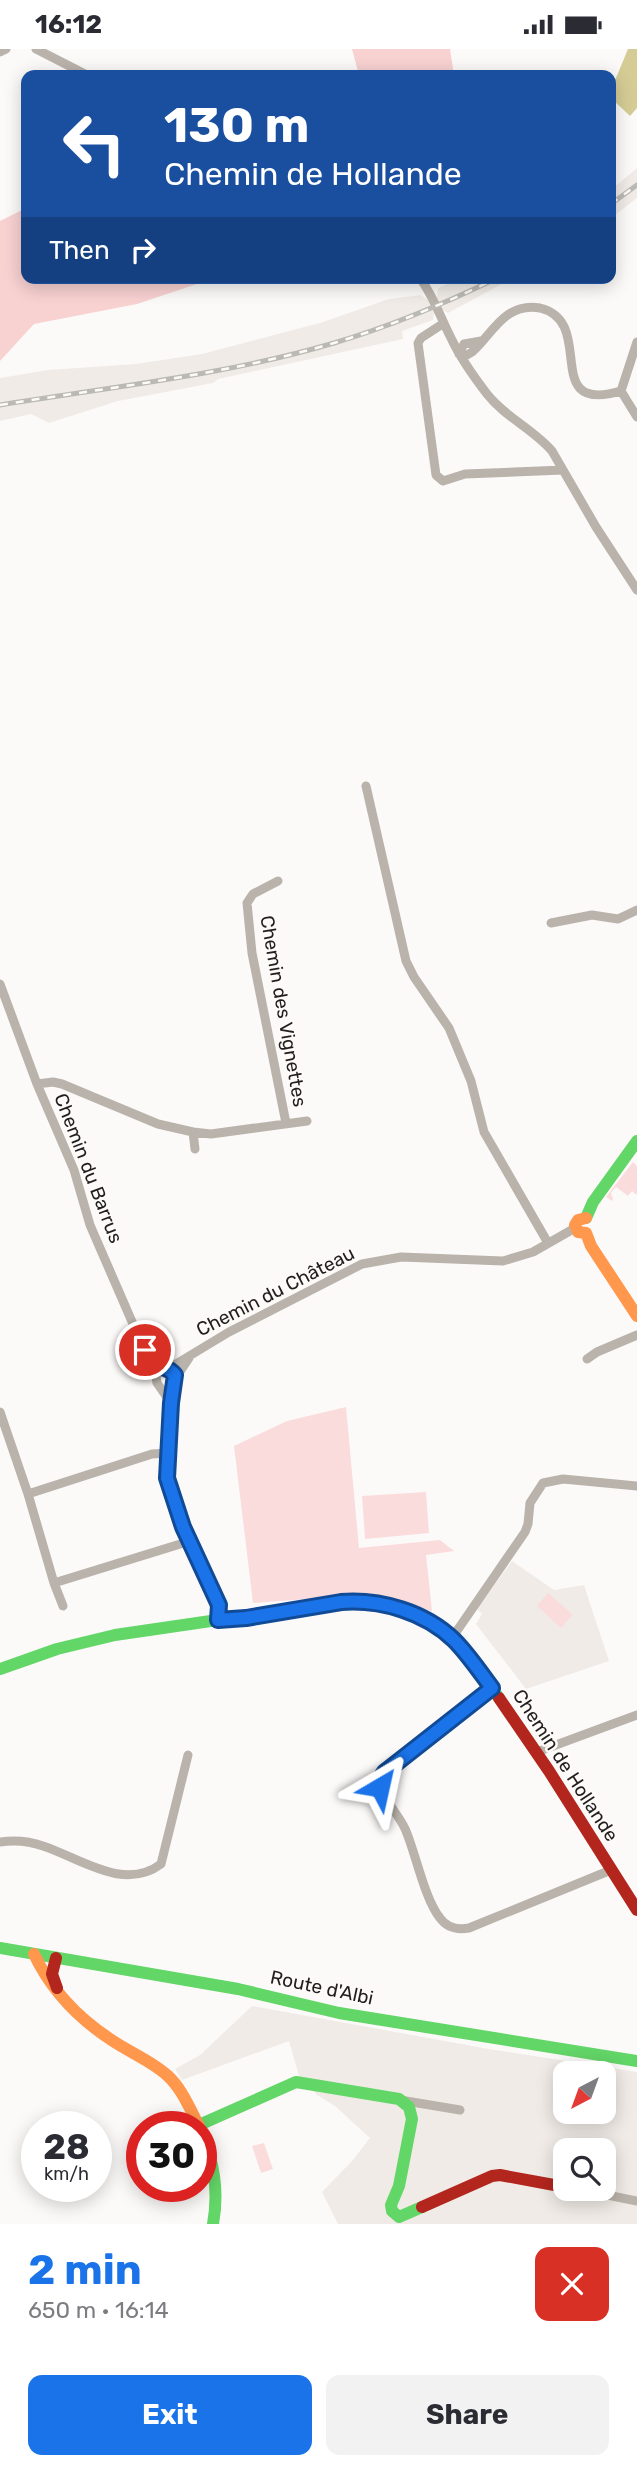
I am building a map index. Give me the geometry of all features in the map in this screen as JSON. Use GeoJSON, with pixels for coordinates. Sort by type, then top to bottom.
{"type":"FeatureCollection","features":[{"type":"Feature","properties":{"kind":"street"},"geometry":{"type":"LineString","coordinates":[[0,52],[6,49]]}},
{"type":"Feature","properties":{"kind":"street"},"geometry":{"type":"LineString","coordinates":[[36,49],[77,70]]}},
{"type":"Feature","properties":{"kind":"street"},"geometry":{"type":"LineString","coordinates":[[423,284],[475,376],[498,406],[544,442],[637,590]]}},
{"type":"Feature","properties":{"kind":"street"},"geometry":{"type":"LineString","coordinates":[[463,352],[481,341],[516,310],[530,307],[547,311],[566,329],[572,375],[579,387],[592,395],[621,391]]}},
{"type":"Feature","properties":{"kind":"street"},"geometry":{"type":"LineString","coordinates":[[444,323],[421,338],[418,343],[436,475],[443,481],[465,474],[563,470]]}},
{"type":"Feature","properties":{"kind":"street"},"geometry":{"type":"LineString","coordinates":[[637,342],[621,391],[637,417]]}},
{"type":"Feature","properties":{"kind":"street"},"geometry":{"type":"LineString","coordinates":[[366,786],[406,961],[449,1028],[471,1081],[484,1132],[548,1243]]}},
{"type":"Feature","properties":{"kind":"street","name":"Chemin des Vignettes"},"geometry":{"type":"LineString","coordinates":[[278,881],[253,894],[247,903],[252,953],[286,1123]]}},
{"type":"Feature","properties":{"kind":"street"},"geometry":{"type":"LineString","coordinates":[[551,923],[592,915],[618,919],[637,910]]}},
{"type":"Feature","properties":{"kind":"street","name":"Chemin du Barrus"},"geometry":{"type":"LineString","coordinates":[[0,984],[37,1084],[74,1170],[90,1225],[156,1377]]}},
{"type":"Feature","properties":{"kind":"street"},"geometry":{"type":"LineString","coordinates":[[37,1084],[62,1084],[158,1124],[193,1132],[211,1134],[307,1121]]}},
{"type":"Feature","properties":{"kind":"street"},"geometry":{"type":"LineString","coordinates":[[193,1132],[195,1149]]}},
{"type":"Feature","properties":{"kind":"street"},"geometry":{"type":"LineString","coordinates":[[637,1141],[593,1202],[586,1218],[591,1225],[581,1230],[637,1316]]}},
{"type":"Feature","properties":{"kind":"street","name":"Chemin du Château"},"geometry":{"type":"LineString","coordinates":[[165,1369],[229,1332],[362,1264],[382,1259],[419,1257],[493,1263],[519,1258],[581,1230]]}},
{"type":"Feature","properties":{"kind":"street"},"geometry":{"type":"LineString","coordinates":[[587,1359],[637,1335]]}},
{"type":"Feature","properties":{"kind":"street","name":"Chemin du Château"},"geometry":{"type":"LineString","coordinates":[[192,1354],[175,1381],[171,1403],[167,1478],[190,1541],[219,1605],[218,1620]]}},
{"type":"Feature","properties":{"kind":"street"},"geometry":{"type":"LineString","coordinates":[[151,1361],[173,1372],[175,1381],[169,1388],[162,1388]]}},
{"type":"Feature","properties":{"kind":"street"},"geometry":{"type":"LineString","coordinates":[[165,1369],[156,1377],[157,1383],[171,1403]]}},
{"type":"Feature","properties":{"kind":"street"},"geometry":{"type":"LineString","coordinates":[[0,1412],[63,1606]]}},
{"type":"Feature","properties":{"kind":"street"},"geometry":{"type":"LineString","coordinates":[[28,1494],[152,1454],[168,1453]]}},
{"type":"Feature","properties":{"kind":"street"},"geometry":{"type":"LineString","coordinates":[[452,1638],[525,1532],[530,1503],[543,1483],[563,1479],[637,1486]]}},
{"type":"Feature","properties":{"kind":"street"},"geometry":{"type":"LineString","coordinates":[[54,1583],[190,1541]]}},
{"type":"Feature","properties":{"kind":"street","name":"Chemin de Hollande"},"geometry":{"type":"LineString","coordinates":[[0,1669],[91,1640],[341,1602],[369,1602],[413,1614],[452,1638],[492,1688],[537,1752],[637,1910]]}},
{"type":"Feature","properties":{"kind":"street"},"geometry":{"type":"LineString","coordinates":[[492,1688],[391,1767],[381,1778],[383,1794],[405,1828],[438,1917],[452,1927],[469,1928],[611,1870]]}},
{"type":"Feature","properties":{"kind":"street"},"geometry":{"type":"LineString","coordinates":[[537,1752],[637,1714]]}},
{"type":"Feature","properties":{"kind":"street"},"geometry":{"type":"LineString","coordinates":[[0,1842],[17,1840],[44,1846],[97,1870],[130,1874],[150,1872],[162,1864],[188,1755]]}},
{"type":"Feature","properties":{"kind":"street","name":"Route d'Albi"},"geometry":{"type":"LineString","coordinates":[[0,1948],[238,1989],[339,2013],[637,2061]]}},
{"type":"Feature","properties":{"kind":"street"},"geometry":{"type":"LineString","coordinates":[[34,1954],[41,1973],[62,1998],[112,2040],[166,2074],[191,2111]]}},
{"type":"Feature","properties":{"kind":"street"},"geometry":{"type":"LineString","coordinates":[[56,1958],[52,1974],[62,1998]]}},
{"type":"Feature","properties":{"kind":"street"},"geometry":{"type":"LineString","coordinates":[[217,2116],[296,2082],[460,2110]]}},
{"type":"Feature","properties":{"kind":"street"},"geometry":{"type":"LineString","coordinates":[[399,2099],[409,2107],[412,2119],[399,2186],[391,2205],[395,2215],[399,2217],[492,2176],[500,2175],[553,2185]]}},
{"type":"Feature","properties":{"kind":"street"},"geometry":{"type":"LineString","coordinates":[[616,2197],[637,2201]]}},
{"type":"Feature","properties":{"kind":"street"},"geometry":{"type":"LineString","coordinates":[[213,2224],[215,2202]]}},
{"type":"Feature","properties":{"kind":"shaded area"},"geometry":{"type":"Polygon","coordinates":[[[352,49],[450,49],[453,70],[358,70],[352,49]]]}},
{"type":"Feature","properties":{"kind":"shaded area"},"geometry":{"type":"Polygon","coordinates":[[[628,49],[637,49],[637,108],[630,116],[616,103],[616,78],[628,49]]]}},
{"type":"Feature","properties":{"kind":"shaded area"},"geometry":{"type":"Polygon","coordinates":[[[637,168],[637,198],[616,214],[616,186],[637,168]]]}},
{"type":"Feature","properties":{"kind":"shaded area"},"geometry":{"type":"Polygon","coordinates":[[[21,210],[21,284],[197,284],[137,304],[34,324],[0,361],[0,221],[21,210]]]}},
{"type":"Feature","properties":{"kind":"shaded area"},"geometry":{"type":"Polygon","coordinates":[[[447,284],[502,284],[448,313],[441,309],[437,298],[438,288],[447,284]]]}},
{"type":"Feature","properties":{"kind":"shaded area"},"geometry":{"type":"Polygon","coordinates":[[[421,295],[429,301],[434,312],[433,320],[402,331],[403,339],[218,379],[213,383],[118,401],[49,423],[31,414],[0,421],[0,378],[48,370],[136,364],[202,354],[320,323],[389,299],[421,295]]]}},
{"type":"Feature","properties":{"kind":"shaded area"},"geometry":{"type":"Polygon","coordinates":[[[633,1162],[637,1166],[637,1195],[632,1191],[628,1196],[616,1187],[611,1193],[612,1201],[606,1197],[633,1162]]]}},
{"type":"Feature","properties":{"kind":"shaded area"},"geometry":{"type":"Polygon","coordinates":[[[346,1407],[359,1548],[440,1540],[454,1551],[426,1555],[432,1611],[360,1595],[253,1603],[234,1446],[287,1421],[346,1407]]]}},
{"type":"Feature","properties":{"kind":"shaded area"},"geometry":{"type":"Polygon","coordinates":[[[426,1492],[429,1533],[365,1539],[362,1496],[426,1492]]]}},
{"type":"Feature","properties":{"kind":"shaded area"},"geometry":{"type":"Polygon","coordinates":[[[512,1561],[554,1590],[584,1585],[609,1661],[526,1689],[476,1624],[482,1614],[477,1609],[512,1561]]]}},
{"type":"Feature","properties":{"kind":"shaded area"},"geometry":{"type":"Polygon","coordinates":[[[548,1593],[573,1615],[561,1628],[537,1606],[548,1593]]]}},
{"type":"Feature","properties":{"kind":"shaded area"},"geometry":{"type":"Polygon","coordinates":[[[252,2006],[566,2061],[553,2061],[553,2125],[616,2125],[616,2069],[637,2072],[637,2224],[338,2224],[322,2192],[370,2138],[335,2106],[317,2095],[299,2076],[289,2041],[182,2080],[175,2069],[200,2055],[252,2006]]]}},
{"type":"Feature","properties":{"kind":"shaded area"},"geometry":{"type":"Polygon","coordinates":[[[264,2143],[273,2169],[261,2173],[252,2146],[264,2143]]]}},
{"type":"Feature","properties":{"kind":"railway"},"geometry":{"type":"LineString","coordinates":[[616,200],[637,185]]}},
{"type":"Feature","properties":{"kind":"railway"},"geometry":{"type":"LineString","coordinates":[[0,405],[168,379],[293,354],[397,322],[484,284]]}},
{"type":"Feature","properties":{"kind":"traffic: fast"},"geometry":{"type":"LineString","coordinates":[[586,1218],[593,1202],[637,1141]]}},
{"type":"Feature","properties":{"kind":"traffic: fast"},"geometry":{"type":"LineString","coordinates":[[0,1669],[57,1649],[115,1635],[341,1602],[369,1603],[394,1607],[434,1626],[467,1656],[499,1698]]}},
{"type":"Feature","properties":{"kind":"traffic: fast"},"geometry":{"type":"LineString","coordinates":[[0,1948],[238,1989],[339,2013],[637,2061]]}},
{"type":"Feature","properties":{"kind":"traffic: fast"},"geometry":{"type":"LineString","coordinates":[[217,2117],[296,2082],[399,2099],[409,2107],[412,2119],[399,2186],[391,2205],[392,2211],[399,2217],[422,2207]]}},
{"type":"Feature","properties":{"kind":"traffic: fast"},"geometry":{"type":"LineString","coordinates":[[213,2224],[215,2202]]}},
{"type":"Feature","properties":{"kind":"traffic: slow"},"geometry":{"type":"LineString","coordinates":[[586,1218],[578,1220],[575,1225],[578,1232],[586,1233]]}},
{"type":"Feature","properties":{"kind":"traffic: slow"},"geometry":{"type":"LineString","coordinates":[[586,1233],[591,1246],[637,1316]]}},
{"type":"Feature","properties":{"kind":"traffic: slow"},"geometry":{"type":"LineString","coordinates":[[34,1954],[49,1980],[78,2013],[101,2032],[168,2076],[191,2111]]}},
{"type":"Feature","properties":{"kind":"traffic: jam"},"geometry":{"type":"LineString","coordinates":[[499,1698],[637,1910]]}},
{"type":"Feature","properties":{"kind":"traffic: jam"},"geometry":{"type":"LineString","coordinates":[[56,1958],[52,1974],[57,1988]]}},
{"type":"Feature","properties":{"kind":"traffic: jam"},"geometry":{"type":"LineString","coordinates":[[422,2207],[492,2176],[500,2175],[553,2185]]}},
{"type":"Feature","properties":{"kind":"route"},"geometry":{"type":"LineString","coordinates":[[145,1350],[151,1361],[175,1375],[167,1478],[183,1527],[219,1605],[218,1620],[341,1602],[382,1604],[413,1614],[441,1629],[462,1649],[492,1688],[385,1772],[380,1787]]}}]}
